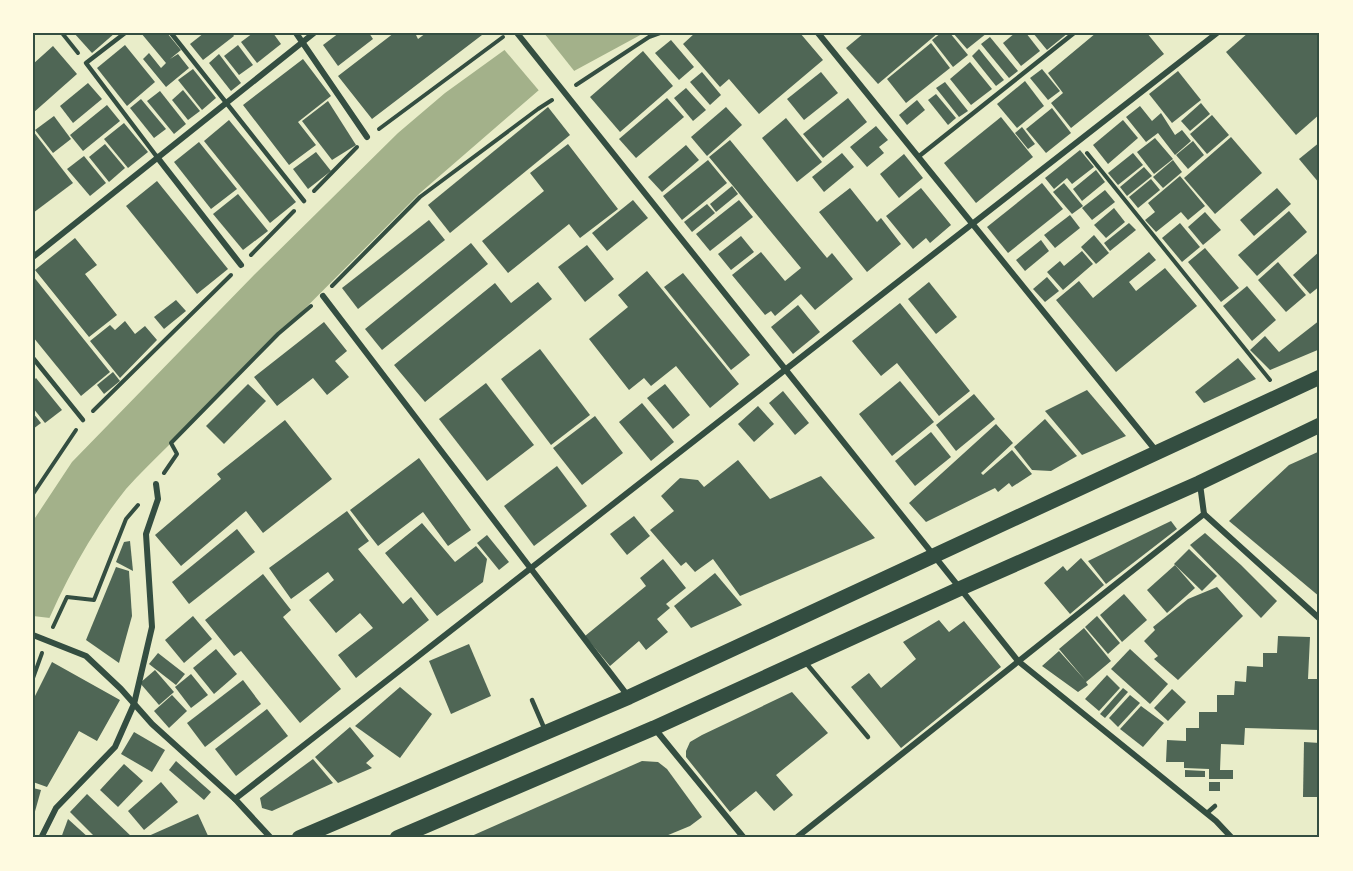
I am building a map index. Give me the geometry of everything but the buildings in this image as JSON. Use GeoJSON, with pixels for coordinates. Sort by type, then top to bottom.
{"type":"FeatureCollection","features":[{"type":"Feature","properties":{"kind":"main road"},"geometry":{"type":"LineString","coordinates":[[298,838],[629,697],[1320,377]]}},
{"type":"Feature","properties":{"kind":"main road"},"geometry":{"type":"LineString","coordinates":[[397,838],[654,728],[1199,483],[1320,424]]}},
{"type":"Feature","properties":{"kind":"street"},"geometry":{"type":"LineString","coordinates":[[296,33],[367,137]]}},
{"type":"Feature","properties":{"kind":"street"},"geometry":{"type":"LineString","coordinates":[[33,257],[314,33]]}},
{"type":"Feature","properties":{"kind":"street"},"geometry":{"type":"LineString","coordinates":[[818,33],[1158,452]]}},
{"type":"Feature","properties":{"kind":"street"},"geometry":{"type":"LineString","coordinates":[[234,798],[1217,33]]}},
{"type":"Feature","properties":{"kind":"street"},"geometry":{"type":"LineString","coordinates":[[517,34],[1018,661],[1207,813],[1232,838]]}},
{"type":"Feature","properties":{"kind":"street"},"geometry":{"type":"LineString","coordinates":[[157,158],[241,265]]}},
{"type":"Feature","properties":{"kind":"street"},"geometry":{"type":"LineString","coordinates":[[322,296],[629,697]]}},
{"type":"Feature","properties":{"kind":"street"},"geometry":{"type":"LineString","coordinates":[[1199,483],[1204,513],[1320,619]]}},
{"type":"Feature","properties":{"kind":"street"},"geometry":{"type":"LineString","coordinates":[[41,838],[56,808],[115,747],[134,704],[152,627],[146,534],[158,499],[156,484]]}},
{"type":"Feature","properties":{"kind":"street"},"geometry":{"type":"LineString","coordinates":[[796,838],[1204,513]]}},
{"type":"Feature","properties":{"kind":"street"},"geometry":{"type":"LineString","coordinates":[[36,636],[86,656],[121,689],[152,724],[234,798],[272,838]]}},
{"type":"Feature","properties":{"kind":"street"},"geometry":{"type":"LineString","coordinates":[[654,728],[744,838]]}},
{"type":"Feature","properties":{"kind":"lane"},"geometry":{"type":"LineString","coordinates":[[125,33],[86,63],[157,158]]}},
{"type":"Feature","properties":{"kind":"lane"},"geometry":{"type":"LineString","coordinates":[[171,33],[304,201]]}},
{"type":"Feature","properties":{"kind":"lane"},"geometry":{"type":"LineString","coordinates":[[918,157],[1074,33]]}},
{"type":"Feature","properties":{"kind":"lane"},"geometry":{"type":"LineString","coordinates":[[33,358],[83,420]]}},
{"type":"Feature","properties":{"kind":"lane"},"geometry":{"type":"LineString","coordinates":[[804,660],[868,737]]}},
{"type":"Feature","properties":{"kind":"lane"},"geometry":{"type":"LineString","coordinates":[[532,700],[546,733]]}},
{"type":"Feature","properties":{"kind":"lane"},"geometry":{"type":"LineString","coordinates":[[1207,813],[1215,806]]}},
{"type":"Feature","properties":{"kind":"path"},"geometry":{"type":"LineString","coordinates":[[62,33],[86,63]]}},
{"type":"Feature","properties":{"kind":"path"},"geometry":{"type":"LineString","coordinates":[[33,494],[83,420],[367,137],[508,33]]}},
{"type":"Feature","properties":{"kind":"path"},"geometry":{"type":"LineString","coordinates":[[33,678],[47,639],[67,597],[94,600],[126,519],[156,484],[177,454],[171,443],[278,334],[322,296],[420,197],[538,109],[649,37],[660,33]]}},
{"type":"Feature","properties":{"kind":"path"},"geometry":{"type":"LineString","coordinates":[[1078,141],[1282,395]]}},
{"type":"Feature","properties":{"kind":"shaded area"},"geometry":{"type":"Polygon","coordinates":[[[528,33],[644,33],[539,90],[420,193],[141,472],[111,508],[85,549],[62,591],[33,657],[33,521],[72,462],[254,275],[398,133],[445,93],[528,33]]]}},
{"type":"Feature","properties":{"kind":"pier"},"geometry":{"type":"Polygon","coordinates":[[[523,33],[544,33],[575,72],[541,93],[502,47],[523,33]]]}},
{"type":"Feature","properties":{"kind":"pier"},"geometry":{"type":"Polygon","coordinates":[[[33,616],[50,618],[35,656],[33,656],[33,616]]]}}]}
